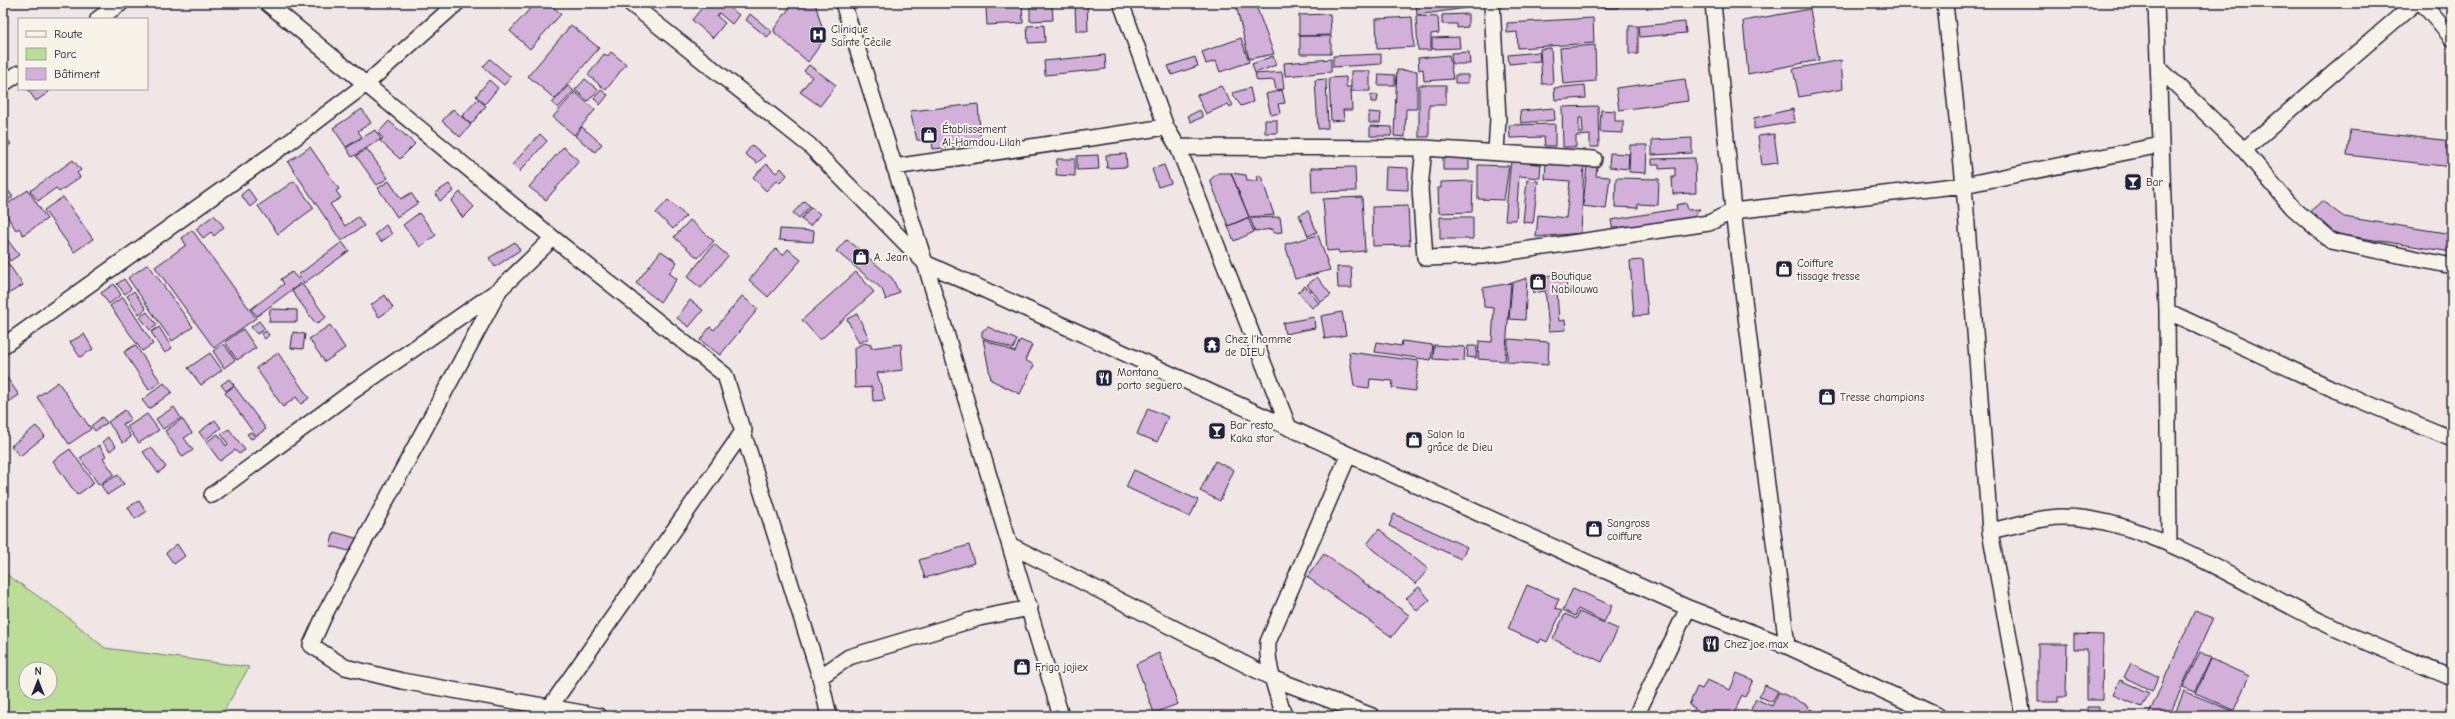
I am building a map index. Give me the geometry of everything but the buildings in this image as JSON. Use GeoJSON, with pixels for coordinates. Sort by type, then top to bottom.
{"type":"FeatureCollection","features":[{"type":"Feature","properties":{"kind":"street"},"geometry":{"type":"LineString","coordinates":[[99,18],[121,3]]}},
{"type":"Feature","properties":{"kind":"street"},"geometry":{"type":"LineString","coordinates":[[267,3],[553,238],[726,375],[820,677],[828,716]]}},
{"type":"Feature","properties":{"kind":"street"},"geometry":{"type":"LineString","coordinates":[[3,346],[292,140],[366,84],[457,3]]}},
{"type":"Feature","properties":{"kind":"street"},"geometry":{"type":"LineString","coordinates":[[630,3],[809,145],[925,263],[1348,456],[1688,608],[1787,646],[1938,716]]}},
{"type":"Feature","properties":{"kind":"street"},"geometry":{"type":"LineString","coordinates":[[843,3],[1012,546],[1062,716]]}},
{"type":"Feature","properties":{"kind":"street"},"geometry":{"type":"LineString","coordinates":[[1121,3],[1166,127],[1178,147],[1289,428]]}},
{"type":"Feature","properties":{"kind":"street"},"geometry":{"type":"LineString","coordinates":[[1492,3],[1498,119],[1496,151]]}},
{"type":"Feature","properties":{"kind":"street"},"geometry":{"type":"LineString","coordinates":[[1713,3],[1733,211],[1787,646]]}},
{"type":"Feature","properties":{"kind":"street"},"geometry":{"type":"LineString","coordinates":[[1945,3],[1964,185],[1990,531],[2023,716]]}},
{"type":"Feature","properties":{"kind":"street"},"geometry":{"type":"LineString","coordinates":[[2156,3],[2167,311],[2169,544]]}},
{"type":"Feature","properties":{"kind":"street"},"geometry":{"type":"LineString","coordinates":[[2244,150],[2415,3]]}},
{"type":"Feature","properties":{"kind":"street"},"geometry":{"type":"LineString","coordinates":[[2422,3],[2452,38]]}},
{"type":"Feature","properties":{"kind":"street"},"geometry":{"type":"LineString","coordinates":[[2159,68],[2244,150],[2292,207],[2331,241],[2452,266]]}},
{"type":"Feature","properties":{"kind":"street"},"geometry":{"type":"LineString","coordinates":[[3,84],[18,74]]}},
{"type":"Feature","properties":{"kind":"street"},"geometry":{"type":"LineString","coordinates":[[894,167],[1166,127]]}},
{"type":"Feature","properties":{"kind":"street"},"geometry":{"type":"LineString","coordinates":[[1424,148],[1420,188],[1425,258],[1482,256],[1709,223],[1733,211],[1964,185],[2161,145]]}},
{"type":"Feature","properties":{"kind":"street"},"geometry":{"type":"LineString","coordinates":[[1178,147],[1424,148],[1496,151],[1594,159]]}},
{"type":"Feature","properties":{"kind":"street"},"geometry":{"type":"LineString","coordinates":[[212,495],[353,391],[500,289],[553,238]]}},
{"type":"Feature","properties":{"kind":"street"},"geometry":{"type":"LineString","coordinates":[[500,289],[326,612],[311,645],[345,666],[402,681],[599,716]]}},
{"type":"Feature","properties":{"kind":"street"},"geometry":{"type":"LineString","coordinates":[[2167,311],[2331,388],[2452,439]]}},
{"type":"Feature","properties":{"kind":"street"},"geometry":{"type":"LineString","coordinates":[[550,707],[744,430]]}},
{"type":"Feature","properties":{"kind":"street"},"geometry":{"type":"LineString","coordinates":[[1284,716],[1272,678],[1268,642],[1348,456]]}},
{"type":"Feature","properties":{"kind":"street"},"geometry":{"type":"LineString","coordinates":[[1990,531],[2063,516],[2109,523],[2169,544],[2322,623],[2452,678],[2452,675]]}},
{"type":"Feature","properties":{"kind":"street"},"geometry":{"type":"LineString","coordinates":[[1012,546],[1272,678],[1372,716]]}},
{"type":"Feature","properties":{"kind":"street"},"geometry":{"type":"LineString","coordinates":[[820,677],[849,657],[979,618],[1030,608]]}},
{"type":"Feature","properties":{"kind":"street"},"geometry":{"type":"LineString","coordinates":[[1636,716],[1688,608]]}},
{"type":"Feature","properties":{"kind":"green space"},"geometry":{"type":"Polygon","coordinates":[[[3,572],[65,615],[105,648],[249,667],[221,716],[3,716],[3,572]]]}},
{"type":"Feature","properties":{"kind":"place","name":"Clinique Sainte Cécile"},"geometry":{"type":"Point","coordinates":[818,35]}},
{"type":"Feature","properties":{"kind":"place","name":"Établissement Al-Hamdou Lilah"},"geometry":{"type":"Point","coordinates":[929,135]}},
{"type":"Feature","properties":{"kind":"place","name":"Bar"},"geometry":{"type":"Point","coordinates":[2133,182]}},
{"type":"Feature","properties":{"kind":"place","name":"A. Jean"},"geometry":{"type":"Point","coordinates":[861,257]}},
{"type":"Feature","properties":{"kind":"place","name":"Coiffure tissage tresse"},"geometry":{"type":"Point","coordinates":[1784,269]}},
{"type":"Feature","properties":{"kind":"place","name":"Boutique Nabilouwa"},"geometry":{"type":"Point","coordinates":[1538,282]}},
{"type":"Feature","properties":{"kind":"place","name":"Chez l'homme de DIEU"},"geometry":{"type":"Point","coordinates":[1212,345]}},
{"type":"Feature","properties":{"kind":"place","name":"Montana porto seguero"},"geometry":{"type":"Point","coordinates":[1104,378]}},
{"type":"Feature","properties":{"kind":"place","name":"Tresse champions"},"geometry":{"type":"Point","coordinates":[1827,397]}},
{"type":"Feature","properties":{"kind":"place","name":"Bar resto Kaka star"},"geometry":{"type":"Point","coordinates":[1217,431]}},
{"type":"Feature","properties":{"kind":"place","name":"Salon la grâce de Dieu"},"geometry":{"type":"Point","coordinates":[1414,440]}},
{"type":"Feature","properties":{"kind":"place","name":"Sangross coiffure"},"geometry":{"type":"Point","coordinates":[1594,529]}},
{"type":"Feature","properties":{"kind":"place","name":"Chez joe max"},"geometry":{"type":"Point","coordinates":[1711,644]}},
{"type":"Feature","properties":{"kind":"place","name":"Frigo jojiex"},"geometry":{"type":"Point","coordinates":[1022,667]}}]}
